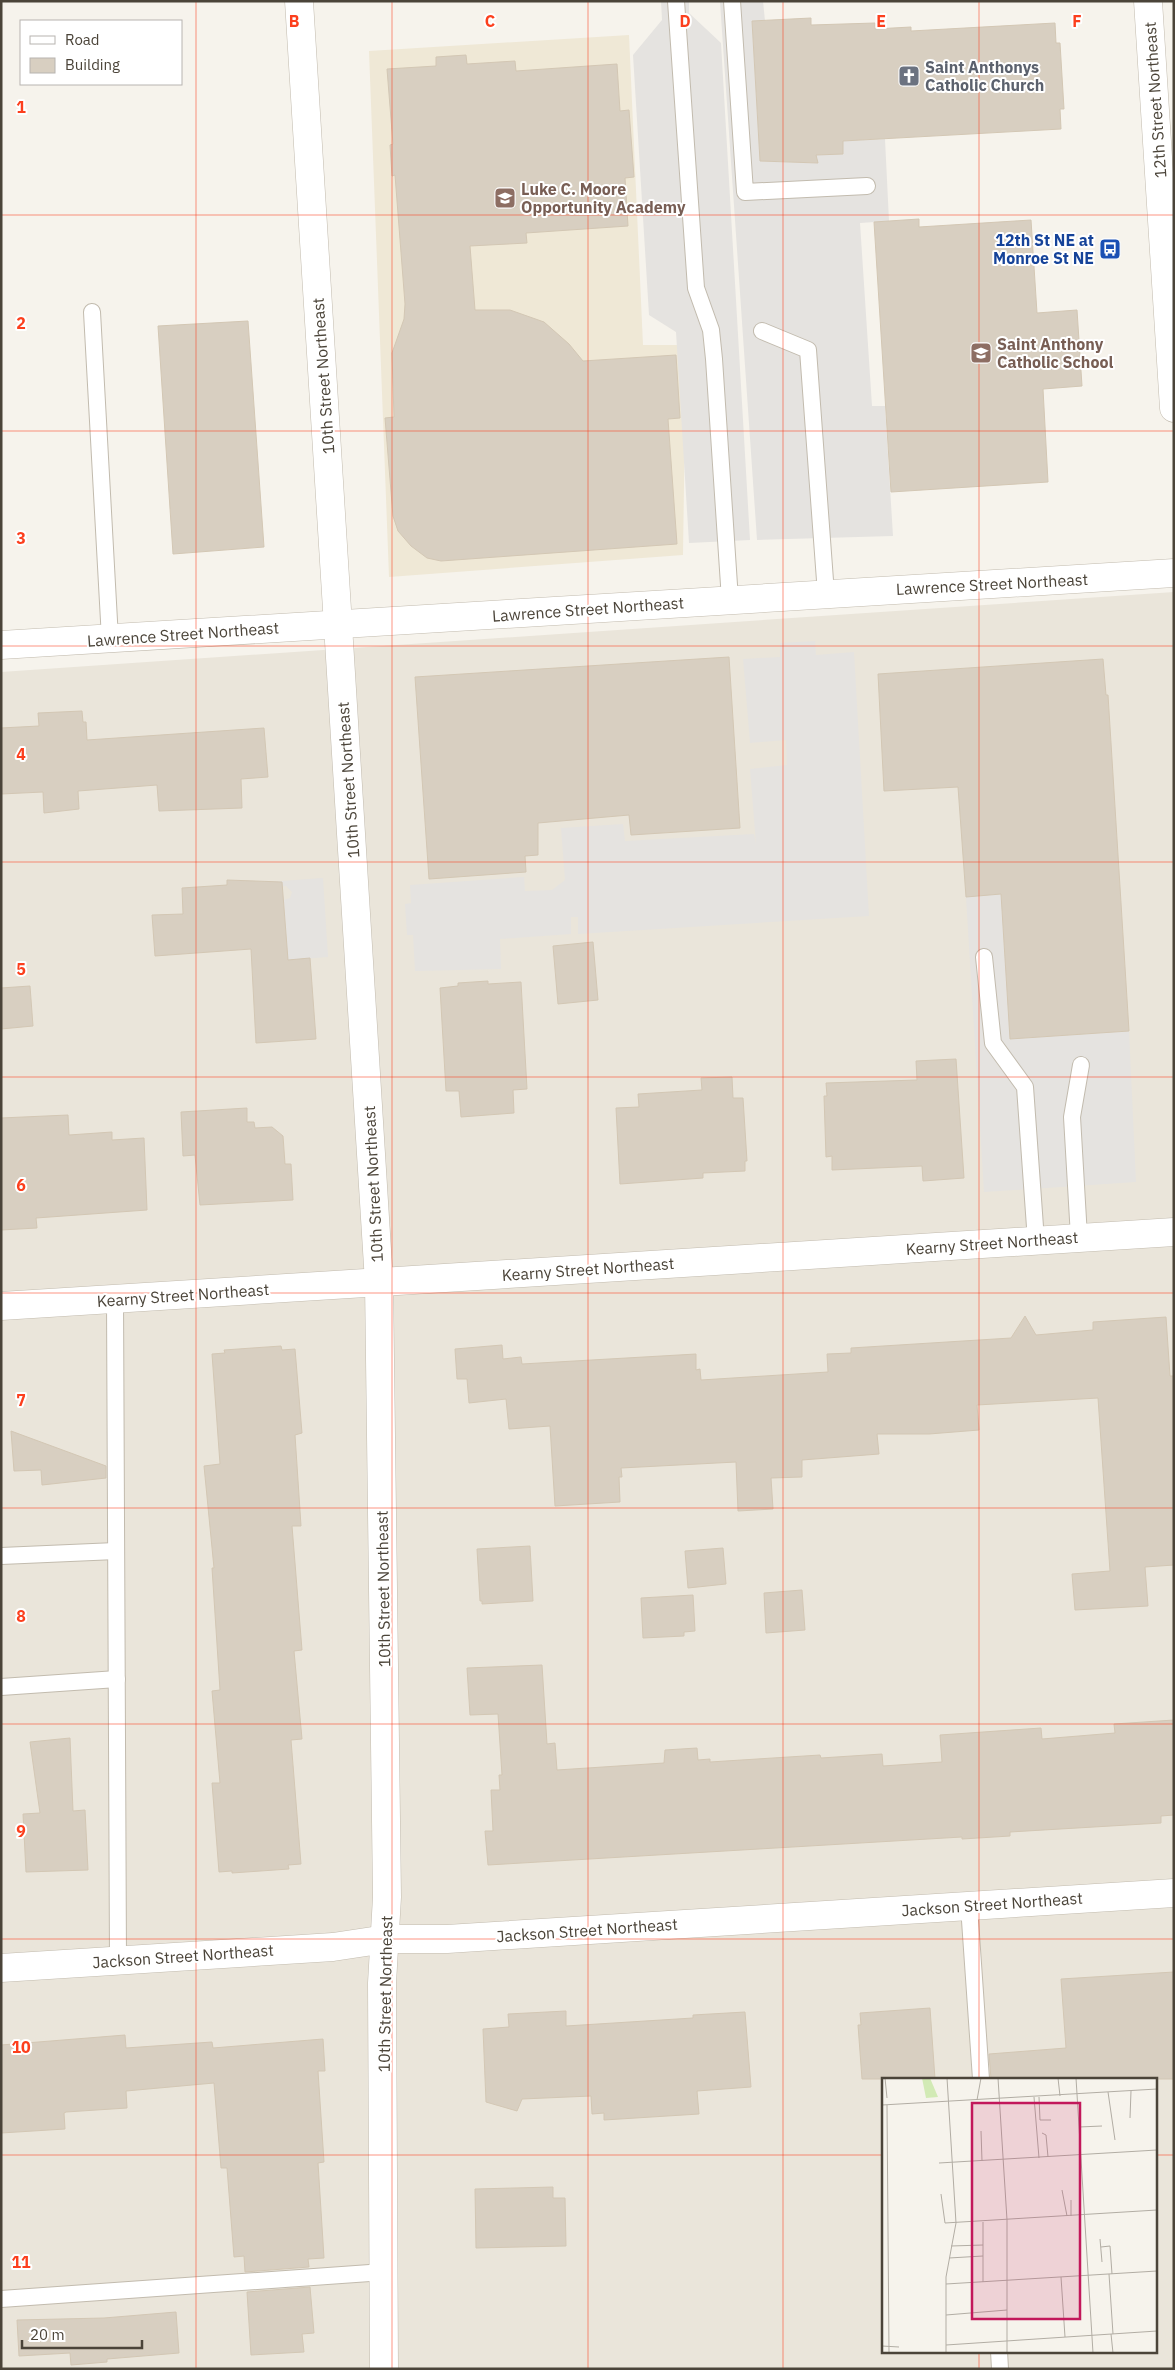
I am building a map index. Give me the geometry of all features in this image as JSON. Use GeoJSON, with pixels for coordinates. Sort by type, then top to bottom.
{"type":"FeatureCollection","features":[{"type":"Feature","properties":{"kind":"street","name":"10th Street Northeast"},"geometry":{"type":"LineString","coordinates":[[299,1],[379,1282],[386,1939],[382,1983],[384,2369]]}},
{"type":"Feature","properties":{"kind":"street","name":"12th Street Northeast"},"geometry":{"type":"LineString","coordinates":[[1148,1],[1170,269],[1174,408]]}},
{"type":"Feature","properties":{"kind":"street","name":"Lawrence Street Northeast"},"geometry":{"type":"LineString","coordinates":[[1,645],[285,626],[339,626],[1174,573]]}},
{"type":"Feature","properties":{"kind":"street","name":"Kearny Street Northeast"},"geometry":{"type":"LineString","coordinates":[[1,1306],[1174,1232]]}},
{"type":"Feature","properties":{"kind":"street","name":"Jackson Street Northeast"},"geometry":{"type":"LineString","coordinates":[[1,1968],[333,1947],[386,1939],[436,1940],[1174,1893]]}},
{"type":"Feature","properties":{"kind":"lane"},"geometry":{"type":"LineString","coordinates":[[676,1],[696,288],[711,330],[712,339],[730,600]]}},
{"type":"Feature","properties":{"kind":"lane"},"geometry":{"type":"LineString","coordinates":[[732,1],[745,192],[867,186]]}},
{"type":"Feature","properties":{"kind":"lane"},"geometry":{"type":"LineString","coordinates":[[92,312],[110,639]]}},
{"type":"Feature","properties":{"kind":"lane"},"geometry":{"type":"LineString","coordinates":[[762,331],[808,350],[826,594]]}},
{"type":"Feature","properties":{"kind":"lane"},"geometry":{"type":"LineString","coordinates":[[984,957],[993,1043],[1025,1087],[1036,1240]]}},
{"type":"Feature","properties":{"kind":"lane"},"geometry":{"type":"LineString","coordinates":[[1079,1237],[1072,1117],[1081,1065]]}},
{"type":"Feature","properties":{"kind":"lane"},"geometry":{"type":"LineString","coordinates":[[115,1299],[118,1960]]}},
{"type":"Feature","properties":{"kind":"lane"},"geometry":{"type":"LineString","coordinates":[[1,1556],[116,1551]]}},
{"type":"Feature","properties":{"kind":"lane"},"geometry":{"type":"LineString","coordinates":[[1,1686],[117,1679]]}},
{"type":"Feature","properties":{"kind":"lane"},"geometry":{"type":"LineString","coordinates":[[969,1906],[981,2078]]}},
{"type":"Feature","properties":{"kind":"lane"},"geometry":{"type":"LineString","coordinates":[[1,2298],[384,2272]]}},
{"type":"Feature","properties":{"kind":"lane"},"geometry":{"type":"LineString","coordinates":[[999,2352],[1000,2369]]}},
{"type":"Feature","properties":{"kind":"shaded area"},"geometry":{"type":"Polygon","coordinates":[[[661,1],[689,1],[689,13],[721,43],[750,540],[689,543],[676,332],[649,315],[633,55],[662,20],[661,1]]]}},
{"type":"Feature","properties":{"kind":"shaded area"},"geometry":{"type":"Polygon","coordinates":[[[763,1],[765,21],[752,22],[760,161],[817,163],[816,155],[843,154],[843,141],[885,139],[889,221],[860,223],[872,406],[885,406],[893,536],[757,540],[720,2],[763,1]]]}},
{"type":"Feature","properties":{"kind":"shaded area","name":"Luke C. Moore Opportunity Academy"},"geometry":{"type":"Polygon","coordinates":[[[629,35],[643,345],[686,345],[683,555],[389,577],[369,51],[629,35]]]}},
{"type":"Feature","properties":{"kind":"shaded area"},"geometry":{"type":"Polygon","coordinates":[[[1174,592],[1174,2369],[1,2369],[1,672],[1174,592]]]}},
{"type":"Feature","properties":{"kind":"shaded area"},"geometry":{"type":"Polygon","coordinates":[[[815,641],[816,655],[854,652],[869,916],[578,934],[578,917],[571,917],[571,934],[500,939],[501,969],[415,971],[413,935],[407,935],[405,904],[411,903],[410,885],[524,877],[525,891],[552,890],[565,880],[561,828],[623,824],[625,841],[754,834],[756,844],[750,769],[787,765],[786,740],[750,743],[743,659],[780,657],[780,643],[815,641]]]}},
{"type":"Feature","properties":{"kind":"shaded area"},"geometry":{"type":"Polygon","coordinates":[[[323,878],[328,957],[288,960],[284,900],[290,898],[292,892],[286,886],[269,887],[269,882],[323,878]]]}},
{"type":"Feature","properties":{"kind":"shaded area"},"geometry":{"type":"Polygon","coordinates":[[[1001,894],[1011,1039],[1129,1031],[1136,1182],[984,1192],[966,897],[1001,894]]]}},
{"type":"Feature","properties":{"kind":"building","name":"Saint Anthonys Catholic Church"},"geometry":{"type":"Polygon","coordinates":[[[811,18],[811,25],[875,23],[875,29],[911,27],[911,31],[1055,23],[1056,43],[1060,43],[1064,109],[1060,109],[1061,129],[843,141],[843,154],[816,155],[818,163],[760,161],[752,21],[811,18]]]}},
{"type":"Feature","properties":{"kind":"building","name":"Luke C. Moore Opportunity Academy"},"geometry":{"type":"Polygon","coordinates":[[[466,55],[467,64],[515,61],[516,71],[617,64],[620,111],[629,110],[634,177],[625,178],[628,226],[526,233],[527,243],[470,246],[475,310],[510,310],[544,322],[569,344],[583,361],[676,355],[680,418],[668,419],[677,544],[441,561],[427,558],[411,546],[398,531],[393,516],[385,418],[394,417],[392,353],[404,319],[405,304],[395,175],[392,176],[390,145],[393,144],[387,69],[436,66],[436,57],[466,55]]]}},
{"type":"Feature","properties":{"kind":"building","name":"Saint Anthony Catholic School"},"geometry":{"type":"Polygon","coordinates":[[[919,219],[919,227],[1031,220],[1037,313],[1077,310],[1082,386],[1043,389],[1048,482],[891,492],[874,222],[919,219]]]}},
{"type":"Feature","properties":{"kind":"building"},"geometry":{"type":"Polygon","coordinates":[[[248,321],[264,547],[173,554],[158,326],[248,321]]]}},
{"type":"Feature","properties":{"kind":"building"},"geometry":{"type":"Polygon","coordinates":[[[729,657],[740,828],[631,835],[629,815],[538,823],[538,855],[525,856],[526,872],[429,879],[415,677],[729,657]]]}},
{"type":"Feature","properties":{"kind":"building"},"geometry":{"type":"Polygon","coordinates":[[[1103,659],[1106,695],[1108,695],[1129,1031],[1010,1039],[1001,894],[966,897],[958,787],[884,791],[878,674],[1103,659]]]}},
{"type":"Feature","properties":{"kind":"building"},"geometry":{"type":"Polygon","coordinates":[[[82,711],[83,722],[86,722],[87,740],[264,728],[268,777],[241,779],[242,808],[159,811],[157,785],[78,791],[79,809],[44,813],[43,792],[1,794],[1,728],[39,726],[38,713],[82,711]]]}},
{"type":"Feature","properties":{"kind":"building"},"geometry":{"type":"Polygon","coordinates":[[[227,880],[282,882],[288,960],[310,958],[316,1039],[256,1043],[251,949],[155,956],[152,915],[183,914],[182,888],[227,885],[227,880]]]}},
{"type":"Feature","properties":{"kind":"building"},"geometry":{"type":"Polygon","coordinates":[[[593,942],[598,1000],[558,1004],[553,946],[593,942]]]}},
{"type":"Feature","properties":{"kind":"building"},"geometry":{"type":"Polygon","coordinates":[[[488,981],[488,984],[521,982],[527,1089],[513,1090],[514,1113],[461,1117],[459,1091],[446,1091],[440,988],[458,986],[458,983],[488,981]]]}},
{"type":"Feature","properties":{"kind":"building"},"geometry":{"type":"Polygon","coordinates":[[[30,986],[33,1026],[1,1029],[1,988],[30,986]]]}},
{"type":"Feature","properties":{"kind":"building"},"geometry":{"type":"Polygon","coordinates":[[[956,1059],[964,1178],[923,1181],[922,1166],[832,1170],[832,1156],[826,1157],[824,1096],[827,1096],[826,1083],[917,1080],[916,1061],[956,1059]]]}},
{"type":"Feature","properties":{"kind":"building"},"geometry":{"type":"Polygon","coordinates":[[[732,1077],[733,1098],[743,1098],[747,1161],[745,1161],[745,1171],[703,1173],[703,1178],[620,1184],[616,1108],[639,1107],[638,1094],[702,1090],[701,1078],[732,1077]]]}},
{"type":"Feature","properties":{"kind":"building"},"geometry":{"type":"Polygon","coordinates":[[[247,1108],[247,1122],[254,1122],[255,1128],[272,1127],[283,1136],[285,1164],[291,1164],[293,1200],[200,1205],[195,1155],[183,1156],[181,1112],[247,1108]]]}},
{"type":"Feature","properties":{"kind":"building"},"geometry":{"type":"Polygon","coordinates":[[[68,1115],[69,1135],[112,1132],[112,1140],[144,1138],[147,1210],[36,1218],[37,1228],[1,1230],[1,1118],[68,1115]]]}},
{"type":"Feature","properties":{"kind":"building"},"geometry":{"type":"Polygon","coordinates":[[[1025,1316],[1036,1335],[1093,1330],[1093,1322],[1166,1317],[1170,1376],[1174,1376],[1174,1565],[1145,1567],[1148,1606],[1075,1610],[1072,1574],[1110,1571],[1098,1398],[977,1405],[979,1430],[929,1434],[877,1434],[879,1454],[802,1460],[802,1477],[771,1478],[773,1509],[738,1511],[736,1462],[621,1468],[622,1477],[619,1477],[620,1502],[555,1506],[550,1426],[509,1429],[506,1399],[469,1403],[467,1379],[457,1379],[455,1349],[502,1345],[503,1359],[521,1357],[522,1364],[696,1354],[696,1370],[700,1369],[701,1380],[828,1372],[827,1354],[851,1353],[851,1348],[1011,1338],[1025,1316]]]}},
{"type":"Feature","properties":{"kind":"building"},"geometry":{"type":"Polygon","coordinates":[[[281,1346],[282,1350],[295,1349],[302,1433],[295,1435],[301,1526],[292,1526],[302,1650],[294,1651],[302,1739],[291,1740],[301,1864],[288,1865],[289,1869],[232,1873],[232,1871],[219,1872],[212,1783],[220,1783],[212,1691],[220,1690],[212,1568],[214,1568],[204,1466],[220,1464],[212,1354],[225,1353],[224,1350],[281,1346]]]}},
{"type":"Feature","properties":{"kind":"building"},"geometry":{"type":"Polygon","coordinates":[[[11,1431],[106,1466],[106,1478],[42,1485],[41,1470],[14,1471],[11,1431]]]}},
{"type":"Feature","properties":{"kind":"building"},"geometry":{"type":"Polygon","coordinates":[[[530,1546],[533,1601],[482,1604],[482,1601],[480,1601],[477,1549],[530,1546]]]}},
{"type":"Feature","properties":{"kind":"building"},"geometry":{"type":"Polygon","coordinates":[[[723,1548],[726,1584],[688,1588],[685,1551],[723,1548]]]}},
{"type":"Feature","properties":{"kind":"building"},"geometry":{"type":"Polygon","coordinates":[[[802,1590],[805,1630],[766,1633],[764,1593],[802,1590]]]}},
{"type":"Feature","properties":{"kind":"building"},"geometry":{"type":"Polygon","coordinates":[[[693,1595],[695,1631],[684,1632],[684,1636],[643,1638],[641,1598],[693,1595]]]}},
{"type":"Feature","properties":{"kind":"building"},"geometry":{"type":"Polygon","coordinates":[[[542,1665],[547,1744],[555,1743],[557,1770],[664,1763],[665,1750],[697,1748],[698,1760],[710,1759],[710,1762],[820,1755],[821,1758],[882,1754],[883,1766],[942,1762],[940,1735],[1041,1728],[1042,1739],[1115,1733],[1114,1724],[1174,1720],[1174,1815],[1161,1816],[1161,1823],[1010,1832],[1010,1836],[962,1839],[962,1837],[488,1865],[485,1831],[493,1831],[491,1790],[500,1790],[499,1775],[502,1775],[498,1714],[470,1715],[467,1668],[542,1665]]]}},
{"type":"Feature","properties":{"kind":"building"},"geometry":{"type":"Polygon","coordinates":[[[70,1738],[73,1811],[85,1810],[88,1870],[26,1872],[23,1814],[40,1813],[30,1742],[70,1738]]]}},
{"type":"Feature","properties":{"kind":"building"},"geometry":{"type":"Polygon","coordinates":[[[1174,1972],[1174,2079],[991,2078],[989,2054],[1066,2048],[1061,1979],[1174,1972]]]}},
{"type":"Feature","properties":{"kind":"building"},"geometry":{"type":"Polygon","coordinates":[[[930,2008],[935,2078],[862,2079],[858,2025],[861,2025],[860,2013],[930,2008]]]}},
{"type":"Feature","properties":{"kind":"building"},"geometry":{"type":"Polygon","coordinates":[[[566,2011],[566,2026],[693,2018],[693,2015],[745,2012],[751,2087],[697,2091],[699,2114],[604,2120],[604,2113],[592,2114],[591,2096],[522,2099],[517,2111],[486,2102],[483,2029],[509,2027],[508,2014],[566,2011]]]}},
{"type":"Feature","properties":{"kind":"building"},"geometry":{"type":"Polygon","coordinates":[[[125,2035],[126,2048],[212,2042],[213,2048],[323,2039],[325,2071],[318,2071],[324,2162],[318,2163],[324,2258],[308,2259],[309,2267],[245,2272],[244,2256],[234,2257],[227,2168],[221,2168],[214,2083],[126,2091],[127,2108],[66,2112],[64,2113],[65,2129],[1,2133],[1,2045],[125,2035]]]}},
{"type":"Feature","properties":{"kind":"building"},"geometry":{"type":"Polygon","coordinates":[[[553,2187],[553,2198],[565,2198],[566,2246],[476,2248],[475,2189],[553,2187]]]}},
{"type":"Feature","properties":{"kind":"building"},"geometry":{"type":"Polygon","coordinates":[[[310,2287],[314,2333],[302,2334],[304,2352],[251,2355],[247,2292],[310,2287]]]}},
{"type":"Feature","properties":{"kind":"building"},"geometry":{"type":"Polygon","coordinates":[[[176,2312],[179,2353],[107,2359],[107,2362],[71,2365],[70,2353],[19,2356],[17,2320],[104,2318],[176,2312]]]}},
{"type":"Feature","properties":{"kind":"place","name":"Saint Anthonys Catholic Church"},"geometry":{"type":"Point","coordinates":[909,76]}},
{"type":"Feature","properties":{"kind":"place","name":"Luke C. Moore Opportunity Academy"},"geometry":{"type":"Point","coordinates":[505,198]}},
{"type":"Feature","properties":{"kind":"place","name":"12th St NE at Monroe St NE"},"geometry":{"type":"Point","coordinates":[1110,249]}},
{"type":"Feature","properties":{"kind":"place","name":"Saint Anthony Catholic School"},"geometry":{"type":"Point","coordinates":[981,353]}}]}
